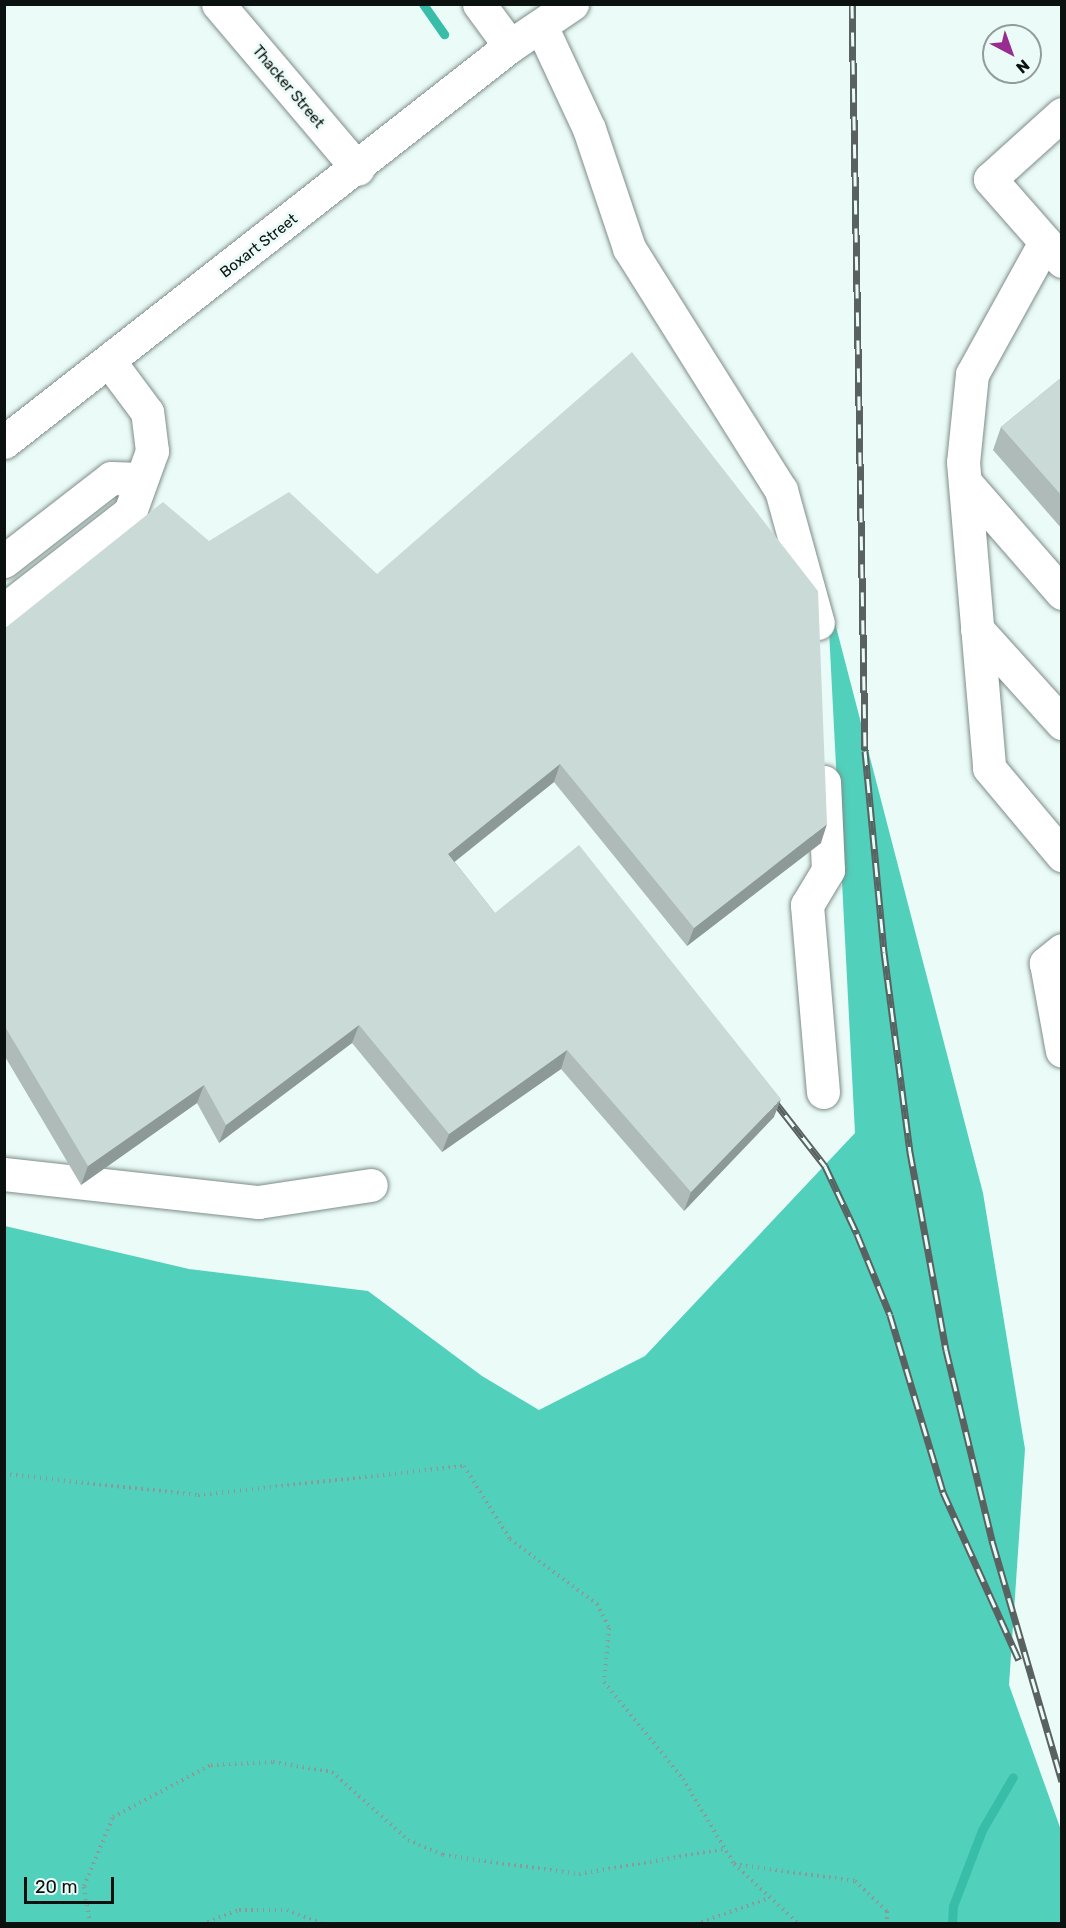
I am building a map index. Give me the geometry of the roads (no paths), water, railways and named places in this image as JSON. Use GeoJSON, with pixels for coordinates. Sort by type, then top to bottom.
{"type":"FeatureCollection","features":[{"type":"Feature","properties":{"kind":"street","name":"Thacker Street"},"geometry":{"type":"LineString","coordinates":[[218,4],[358,169]]}},
{"type":"Feature","properties":{"kind":"street"},"geometry":{"type":"LineString","coordinates":[[479,4],[510,46]]}},
{"type":"Feature","properties":{"kind":"street","name":"Boxart Street"},"geometry":{"type":"LineString","coordinates":[[4,442],[358,169],[510,46],[542,28],[573,4]]}},
{"type":"Feature","properties":{"kind":"street"},"geometry":{"type":"LineString","coordinates":[[542,28],[589,129],[629,248],[781,490],[818,607],[819,655]]}},
{"type":"Feature","properties":{"kind":"street"},"geometry":{"type":"LineString","coordinates":[[1062,114],[990,179],[1053,251],[972,374],[966,483],[989,768],[1062,855]]}},
{"type":"Feature","properties":{"kind":"street"},"geometry":{"type":"LineString","coordinates":[[4,610],[130,512],[152,451],[147,412],[109,361]]}},
{"type":"Feature","properties":{"kind":"street"},"geometry":{"type":"LineString","coordinates":[[4,561],[111,478],[141,479]]}},
{"type":"Feature","properties":{"kind":"street"},"geometry":{"type":"LineString","coordinates":[[966,483],[1062,593]]}},
{"type":"Feature","properties":{"kind":"street"},"geometry":{"type":"LineString","coordinates":[[977,629],[1062,723]]}},
{"type":"Feature","properties":{"kind":"street"},"geometry":{"type":"LineString","coordinates":[[823,750],[828,870],[807,905],[823,1092]]}},
{"type":"Feature","properties":{"kind":"street"},"geometry":{"type":"LineString","coordinates":[[1062,950],[1046,963],[1062,1050]]}},
{"type":"Feature","properties":{"kind":"street"},"geometry":{"type":"LineString","coordinates":[[4,1174],[258,1202],[371,1185]]}},
{"type":"Feature","properties":{"kind":"waterway"},"geometry":{"type":"LineString","coordinates":[[423,4],[444,34]]}},
{"type":"Feature","properties":{"kind":"waterway"},"geometry":{"type":"LineString","coordinates":[[952,1924],[953,1906],[982,1830],[1013,1777]]}},
{"type":"Feature","properties":{"kind":"railway"},"geometry":{"type":"LineString","coordinates":[[852,4],[865,751],[884,952],[910,1152],[946,1350],[993,1544],[1062,1781]]}},
{"type":"Feature","properties":{"kind":"railway"},"geometry":{"type":"LineString","coordinates":[[768,1093],[825,1166],[857,1234],[890,1315],[943,1492],[1019,1660]]}}]}
